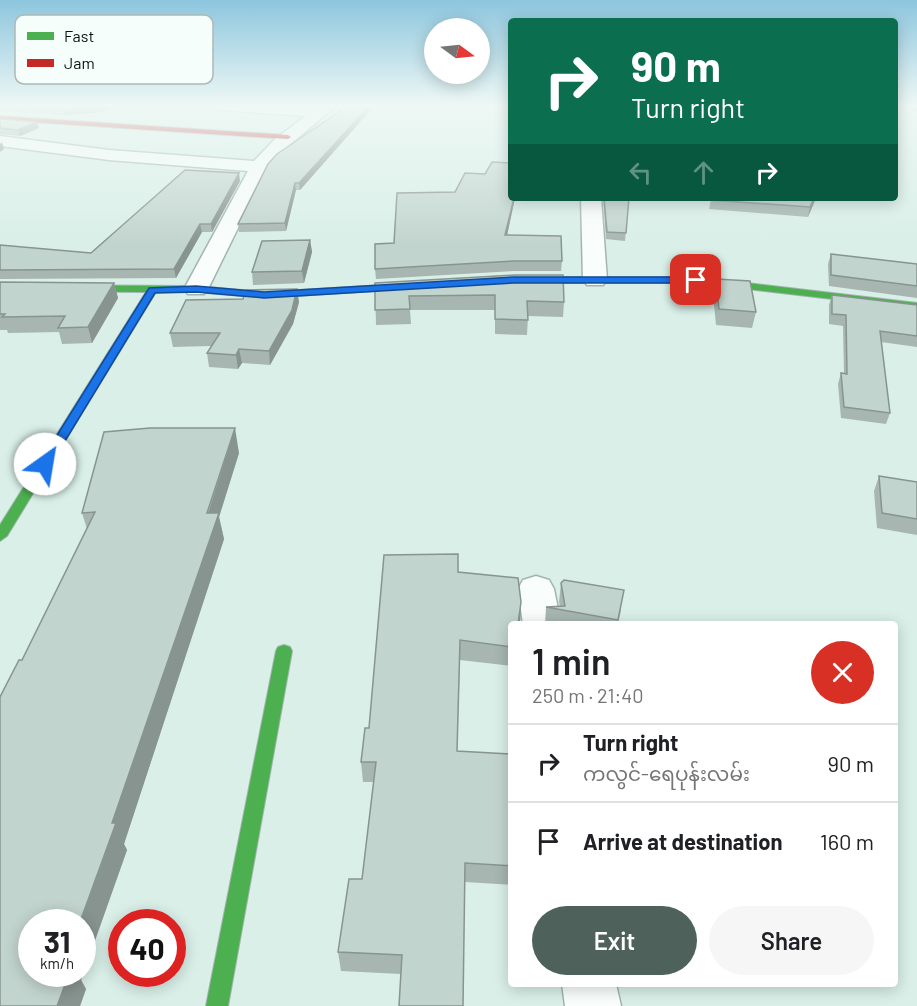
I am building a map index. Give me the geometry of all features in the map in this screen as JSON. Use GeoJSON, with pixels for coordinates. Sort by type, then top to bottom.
{"type":"FeatureCollection","features":[{"type":"Feature","properties":{"kind":"street"},"geometry":{"type":"LineString","coordinates":[[85,152],[260,167]]}},
{"type":"Feature","properties":{"kind":"street"},"geometry":{"type":"LineString","coordinates":[[196,289],[260,167],[274,152]]}},
{"type":"Feature","properties":{"kind":"street"},"geometry":{"type":"LineString","coordinates":[[591,201],[595,280]]}},
{"type":"Feature","properties":{"kind":"street"},"geometry":{"type":"LineString","coordinates":[[502,281],[696,280],[917,306]]}},
{"type":"Feature","properties":{"kind":"street"},"geometry":{"type":"LineString","coordinates":[[0,288],[196,289],[264,295],[431,285]]}},
{"type":"Feature","properties":{"kind":"street"},"geometry":{"type":"LineString","coordinates":[[0,536],[152,290]]}},
{"type":"Feature","properties":{"kind":"street"},"geometry":{"type":"LineString","coordinates":[[217,1006],[284,651]]}},
{"type":"Feature","properties":{"kind":"street"},"geometry":{"type":"LineString","coordinates":[[590,987],[593,1006]]}},
{"type":"Feature","properties":{"kind":"building"},"geometry":{"type":"Polygon","coordinates":[[[280,152],[327,152],[299,183],[295,183],[285,223],[238,224],[268,164],[280,152]]]}},
{"type":"Feature","properties":{"kind":"building"},"geometry":{"type":"Polygon","coordinates":[[[492,162],[508,163],[508,201],[513,201],[505,235],[561,236],[562,261],[514,261],[375,269],[375,244],[394,243],[397,193],[455,192],[465,173],[485,174],[492,162]]]}},
{"type":"Feature","properties":{"kind":"building"},"geometry":{"type":"Polygon","coordinates":[[[185,170],[239,173],[211,224],[200,224],[174,269],[0,270],[0,245],[91,253],[185,170]]]}},
{"type":"Feature","properties":{"kind":"building"},"geometry":{"type":"Polygon","coordinates":[[[604,201],[629,201],[626,233],[607,232],[604,201]]]}},
{"type":"Feature","properties":{"kind":"building"},"geometry":{"type":"Polygon","coordinates":[[[725,201],[813,201],[810,207],[725,201]]]}},
{"type":"Feature","properties":{"kind":"building"},"geometry":{"type":"Polygon","coordinates":[[[310,240],[302,271],[252,272],[262,241],[310,240]]]}},
{"type":"Feature","properties":{"kind":"building"},"geometry":{"type":"Polygon","coordinates":[[[831,254],[917,264],[917,286],[831,275],[831,254]]]}},
{"type":"Feature","properties":{"kind":"building"},"geometry":{"type":"Polygon","coordinates":[[[515,275],[563,275],[564,302],[527,301],[528,320],[495,319],[495,295],[409,296],[410,309],[375,310],[375,283],[515,275]]]}},
{"type":"Feature","properties":{"kind":"building"},"geometry":{"type":"Polygon","coordinates":[[[716,279],[750,281],[756,312],[719,309],[716,279]]]}},
{"type":"Feature","properties":{"kind":"building"},"geometry":{"type":"Polygon","coordinates":[[[0,282],[114,283],[88,327],[58,328],[65,316],[2,317],[5,314],[0,314],[0,282]]]}},
{"type":"Feature","properties":{"kind":"building"},"geometry":{"type":"Polygon","coordinates":[[[297,289],[292,310],[269,351],[239,349],[236,355],[207,353],[220,333],[170,333],[186,300],[243,299],[246,290],[297,289]]]}},
{"type":"Feature","properties":{"kind":"building"},"geometry":{"type":"Polygon","coordinates":[[[832,295],[917,305],[917,336],[880,331],[890,413],[844,407],[841,373],[847,374],[846,315],[832,314],[832,295]]]}},
{"type":"Feature","properties":{"kind":"building"},"geometry":{"type":"Polygon","coordinates":[[[150,428],[235,428],[207,513],[219,513],[112,823],[116,823],[85,909],[18,909],[18,987],[64,987],[57,1006],[0,1006],[0,697],[19,660],[22,660],[95,512],[82,513],[104,432],[150,428]]]}},
{"type":"Feature","properties":{"kind":"building"},"geometry":{"type":"Polygon","coordinates":[[[879,476],[917,482],[917,519],[882,513],[879,476]]]}},
{"type":"Feature","properties":{"kind":"building"},"geometry":{"type":"Polygon","coordinates":[[[458,554],[458,572],[518,578],[521,602],[518,621],[508,621],[508,646],[460,640],[457,751],[508,754],[508,866],[465,863],[463,1006],[399,1006],[402,955],[338,952],[349,879],[362,879],[376,762],[361,762],[365,728],[369,728],[384,555],[458,554]]]}},
{"type":"Feature","properties":{"kind":"building"},"geometry":{"type":"Polygon","coordinates":[[[564,580],[624,590],[618,620],[546,607],[565,606],[561,583],[564,580]]]}},
{"type":"Feature","properties":{"kind":"traffic: fast"},"geometry":{"type":"LineString","coordinates":[[518,280],[696,280],[917,306]]}},
{"type":"Feature","properties":{"kind":"traffic: fast"},"geometry":{"type":"LineString","coordinates":[[0,288],[196,289],[264,295],[419,286]]}},
{"type":"Feature","properties":{"kind":"traffic: fast"},"geometry":{"type":"LineString","coordinates":[[0,536],[152,290]]}},
{"type":"Feature","properties":{"kind":"traffic: fast"},"geometry":{"type":"LineString","coordinates":[[217,1006],[284,651]]}},
{"type":"Feature","properties":{"kind":"route"},"geometry":{"type":"LineString","coordinates":[[45,464],[152,290],[196,289],[264,295],[514,280],[696,280]]}}]}
